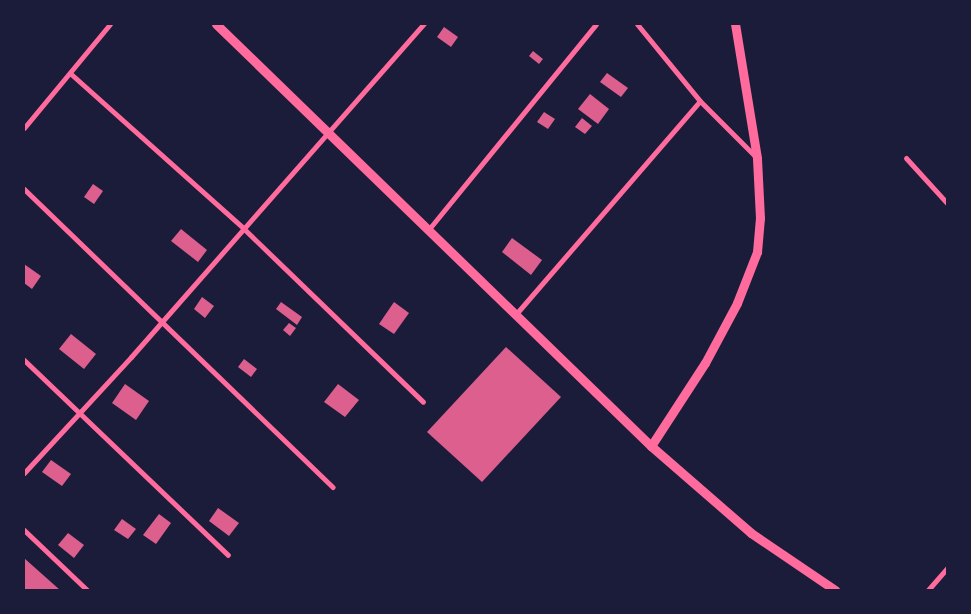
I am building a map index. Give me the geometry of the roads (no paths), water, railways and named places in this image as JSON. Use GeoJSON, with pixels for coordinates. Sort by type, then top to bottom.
{"type":"FeatureCollection","features":[{"type":"Feature","properties":{"kind":"street"},"geometry":{"type":"LineString","coordinates":[[24,128],[71,74],[110,24]]}},
{"type":"Feature","properties":{"kind":"street"},"geometry":{"type":"LineString","coordinates":[[216,24],[651,446],[751,532],[835,590]]}},
{"type":"Feature","properties":{"kind":"street"},"geometry":{"type":"LineString","coordinates":[[24,473],[330,133],[424,24]]}},
{"type":"Feature","properties":{"kind":"street"},"geometry":{"type":"LineString","coordinates":[[429,229],[596,24]]}},
{"type":"Feature","properties":{"kind":"street"},"geometry":{"type":"LineString","coordinates":[[637,24],[700,101],[757,158]]}},
{"type":"Feature","properties":{"kind":"street"},"geometry":{"type":"LineString","coordinates":[[651,446],[705,363],[737,303],[756,252],[760,218],[757,158],[735,24]]}},
{"type":"Feature","properties":{"kind":"street"},"geometry":{"type":"LineString","coordinates":[[71,74],[243,228],[423,402]]}},
{"type":"Feature","properties":{"kind":"street"},"geometry":{"type":"LineString","coordinates":[[516,314],[700,101]]}},
{"type":"Feature","properties":{"kind":"street"},"geometry":{"type":"LineString","coordinates":[[906,158],[947,203]]}},
{"type":"Feature","properties":{"kind":"street"},"geometry":{"type":"LineString","coordinates":[[24,189],[163,320],[333,487]]}},
{"type":"Feature","properties":{"kind":"street"},"geometry":{"type":"LineString","coordinates":[[24,360],[228,555]]}},
{"type":"Feature","properties":{"kind":"street"},"geometry":{"type":"LineString","coordinates":[[24,530],[87,590]]}},
{"type":"Feature","properties":{"kind":"street"},"geometry":{"type":"LineString","coordinates":[[928,590],[947,568]]}}]}
